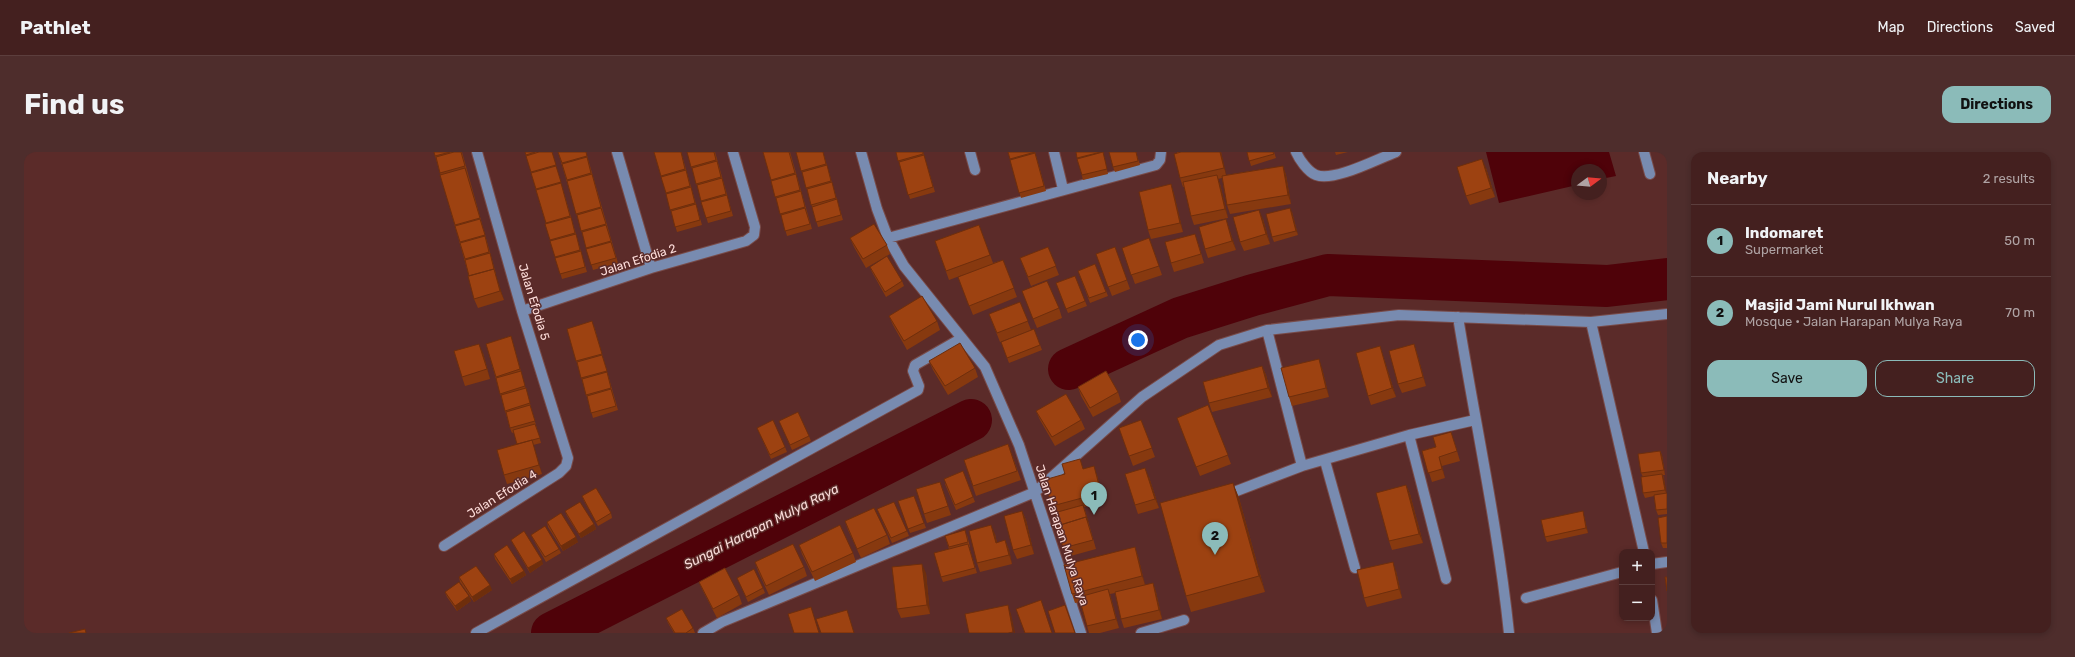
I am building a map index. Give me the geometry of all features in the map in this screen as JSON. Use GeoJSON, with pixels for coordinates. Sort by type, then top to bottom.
{"type":"FeatureCollection","features":[{"type":"Feature","properties":{"kind":"street","name":"Jalan Efodia 5"},"geometry":{"type":"LineString","coordinates":[[476,152],[522,311],[568,458]]}},
{"type":"Feature","properties":{"kind":"street"},"geometry":{"type":"LineString","coordinates":[[616,152],[651,268]]}},
{"type":"Feature","properties":{"kind":"street","name":"Jalan Efodia 2"},"geometry":{"type":"LineString","coordinates":[[522,311],[651,268],[746,240],[754,235],[755,227],[733,152]]}},
{"type":"Feature","properties":{"kind":"street"},"geometry":{"type":"LineString","coordinates":[[476,633],[918,390],[920,386],[913,371],[915,365],[962,338],[904,266],[888,238],[877,209],[861,152]]}},
{"type":"Feature","properties":{"kind":"street"},"geometry":{"type":"LineString","coordinates":[[970,152],[975,170]]}},
{"type":"Feature","properties":{"kind":"street"},"geometry":{"type":"LineString","coordinates":[[1054,152],[1064,189]]}},
{"type":"Feature","properties":{"kind":"street"},"geometry":{"type":"LineString","coordinates":[[888,238],[1156,165],[1160,160],[1160,152]]}},
{"type":"Feature","properties":{"kind":"street"},"geometry":{"type":"LineString","coordinates":[[1296,152],[1306,166],[1315,175],[1329,177],[1396,152]]}},
{"type":"Feature","properties":{"kind":"street"},"geometry":{"type":"LineString","coordinates":[[1644,152],[1650,174]]}},
{"type":"Feature","properties":{"kind":"street"},"geometry":{"type":"LineString","coordinates":[[703,633],[722,622],[1035,492],[1142,397],[1219,345],[1267,330],[1399,315],[1591,322],[1667,314]]}},
{"type":"Feature","properties":{"kind":"street"},"geometry":{"type":"LineString","coordinates":[[1458,317],[1475,420],[1497,535],[1509,633]]}},
{"type":"Feature","properties":{"kind":"street"},"geometry":{"type":"LineString","coordinates":[[1591,322],[1643,549]]}},
{"type":"Feature","properties":{"kind":"street"},"geometry":{"type":"LineString","coordinates":[[1267,330],[1302,466]]}},
{"type":"Feature","properties":{"kind":"street","name":"Jalan Harapan Mulya Raya"},"geometry":{"type":"LineString","coordinates":[[962,338],[986,367],[1019,445],[1081,633]]}},
{"type":"Feature","properties":{"kind":"street"},"geometry":{"type":"LineString","coordinates":[[1234,492],[1302,466],[1409,435],[1475,420]]}},
{"type":"Feature","properties":{"kind":"street"},"geometry":{"type":"LineString","coordinates":[[1409,435],[1446,579]]}},
{"type":"Feature","properties":{"kind":"street","name":"Jalan Efodia 4"},"geometry":{"type":"LineString","coordinates":[[444,546],[559,473],[566,466],[568,458]]}},
{"type":"Feature","properties":{"kind":"street"},"geometry":{"type":"LineString","coordinates":[[1325,460],[1355,568]]}},
{"type":"Feature","properties":{"kind":"street"},"geometry":{"type":"LineString","coordinates":[[1655,564],[1667,562]]}},
{"type":"Feature","properties":{"kind":"street"},"geometry":{"type":"LineString","coordinates":[[1526,598],[1619,573]]}},
{"type":"Feature","properties":{"kind":"street"},"geometry":{"type":"LineString","coordinates":[[1141,633],[1184,620]]}},
{"type":"Feature","properties":{"kind":"street"},"geometry":{"type":"LineString","coordinates":[[1655,620],[1657,633]]}},
{"type":"Feature","properties":{"kind":"shaded area"},"geometry":{"type":"Polygon","coordinates":[[[1486,152],[1609,152],[1616,176],[1607,178],[1607,164],[1571,164],[1571,186],[1499,203],[1486,152]]]}},
{"type":"Feature","properties":{"kind":"building"},"geometry":{"type":"Polygon","coordinates":[[[434,152],[450,152],[435,156],[434,152]]]}},
{"type":"Feature","properties":{"kind":"building"},"geometry":{"type":"Polygon","coordinates":[[[454,152],[461,152],[465,166],[440,173],[436,157],[454,152]]]}},
{"type":"Feature","properties":{"kind":"building"},"geometry":{"type":"Polygon","coordinates":[[[525,152],[535,152],[526,155],[525,152]]]}},
{"type":"Feature","properties":{"kind":"building"},"geometry":{"type":"Polygon","coordinates":[[[539,152],[552,152],[556,165],[531,172],[526,156],[539,152]]]}},
{"type":"Feature","properties":{"kind":"building"},"geometry":{"type":"Polygon","coordinates":[[[558,152],[586,152],[587,156],[562,163],[558,152]]]}},
{"type":"Feature","properties":{"kind":"building"},"geometry":{"type":"Polygon","coordinates":[[[654,152],[681,152],[685,169],[661,176],[654,152]]]}},
{"type":"Feature","properties":{"kind":"building"},"geometry":{"type":"Polygon","coordinates":[[[687,152],[714,152],[716,160],[691,167],[687,152]]]}},
{"type":"Feature","properties":{"kind":"building"},"geometry":{"type":"Polygon","coordinates":[[[763,152],[789,152],[795,173],[771,180],[763,152]]]}},
{"type":"Feature","properties":{"kind":"building"},"geometry":{"type":"Polygon","coordinates":[[[796,152],[823,152],[826,164],[801,171],[796,152]]]}},
{"type":"Feature","properties":{"kind":"building"},"geometry":{"type":"Polygon","coordinates":[[[896,152],[923,152],[923,154],[898,161],[896,152]]]}},
{"type":"Feature","properties":{"kind":"building"},"geometry":{"type":"Polygon","coordinates":[[[1008,152],[1035,152],[1010,159],[1008,152]]]}},
{"type":"Feature","properties":{"kind":"building"},"geometry":{"type":"Polygon","coordinates":[[[1076,152],[1101,152],[1077,158],[1076,152]]]}},
{"type":"Feature","properties":{"kind":"building"},"geometry":{"type":"Polygon","coordinates":[[[1103,152],[1107,169],[1082,175],[1077,159],[1103,152]]]}},
{"type":"Feature","properties":{"kind":"building"},"geometry":{"type":"Polygon","coordinates":[[[1109,152],[1136,152],[1138,161],[1113,167],[1109,152]]]}},
{"type":"Feature","properties":{"kind":"building"},"geometry":{"type":"Polygon","coordinates":[[[1181,152],[1220,152],[1224,168],[1180,178],[1174,154],[1181,152]]]}},
{"type":"Feature","properties":{"kind":"building"},"geometry":{"type":"Polygon","coordinates":[[[1247,152],[1273,152],[1274,154],[1249,161],[1247,152]]]}},
{"type":"Feature","properties":{"kind":"building"},"geometry":{"type":"Polygon","coordinates":[[[1035,153],[1044,186],[1019,193],[1010,160],[1035,153]]]}},
{"type":"Feature","properties":{"kind":"building"},"geometry":{"type":"Polygon","coordinates":[[[924,155],[933,187],[908,195],[899,162],[924,155]]]}},
{"type":"Feature","properties":{"kind":"building"},"geometry":{"type":"Polygon","coordinates":[[[587,157],[591,173],[567,180],[562,164],[587,157]]]}},
{"type":"Feature","properties":{"kind":"building"},"geometry":{"type":"Polygon","coordinates":[[[1482,159],[1491,188],[1466,196],[1457,167],[1482,159]]]}},
{"type":"Feature","properties":{"kind":"building"},"geometry":{"type":"Polygon","coordinates":[[[717,161],[721,177],[696,184],[692,168],[717,161]]]}},
{"type":"Feature","properties":{"kind":"building"},"geometry":{"type":"Polygon","coordinates":[[[827,165],[831,181],[806,188],[802,172],[827,165]]]}},
{"type":"Feature","properties":{"kind":"building"},"geometry":{"type":"Polygon","coordinates":[[[556,166],[561,182],[536,189],[531,173],[556,166]]]}},
{"type":"Feature","properties":{"kind":"building"},"geometry":{"type":"Polygon","coordinates":[[[1283,166],[1288,195],[1227,205],[1222,176],[1283,166]]]}},
{"type":"Feature","properties":{"kind":"building"},"geometry":{"type":"Polygon","coordinates":[[[465,168],[480,218],[455,225],[440,175],[465,168]]]}},
{"type":"Feature","properties":{"kind":"building"},"geometry":{"type":"Polygon","coordinates":[[[686,170],[690,186],[666,193],[661,177],[686,170]]]}},
{"type":"Feature","properties":{"kind":"building"},"geometry":{"type":"Polygon","coordinates":[[[592,174],[601,207],[576,214],[567,181],[592,174]]]}},
{"type":"Feature","properties":{"kind":"building"},"geometry":{"type":"Polygon","coordinates":[[[796,174],[800,190],[775,197],[771,181],[796,174]]]}},
{"type":"Feature","properties":{"kind":"building"},"geometry":{"type":"Polygon","coordinates":[[[1217,175],[1225,209],[1191,216],[1183,182],[1217,175]]]}},
{"type":"Feature","properties":{"kind":"building"},"geometry":{"type":"Polygon","coordinates":[[[722,178],[726,194],[701,201],[697,185],[722,178]]]}},
{"type":"Feature","properties":{"kind":"building"},"geometry":{"type":"Polygon","coordinates":[[[832,182],[836,198],[811,205],[807,189],[832,182]]]}},
{"type":"Feature","properties":{"kind":"building"},"geometry":{"type":"Polygon","coordinates":[[[561,183],[570,216],[546,223],[536,190],[561,183]]]}},
{"type":"Feature","properties":{"kind":"building"},"geometry":{"type":"Polygon","coordinates":[[[1171,184],[1180,223],[1148,230],[1139,192],[1171,184]]]}},
{"type":"Feature","properties":{"kind":"building"},"geometry":{"type":"Polygon","coordinates":[[[691,187],[695,203],[670,210],[666,194],[691,187]]]}},
{"type":"Feature","properties":{"kind":"building"},"geometry":{"type":"Polygon","coordinates":[[[801,191],[805,207],[780,214],[776,198],[801,191]]]}},
{"type":"Feature","properties":{"kind":"building"},"geometry":{"type":"Polygon","coordinates":[[[727,195],[731,211],[706,218],[701,202],[727,195]]]}},
{"type":"Feature","properties":{"kind":"building"},"geometry":{"type":"Polygon","coordinates":[[[837,199],[841,215],[816,222],[812,207],[837,199]]]}},
{"type":"Feature","properties":{"kind":"building"},"geometry":{"type":"Polygon","coordinates":[[[696,204],[700,220],[675,227],[671,211],[696,204]]]}},
{"type":"Feature","properties":{"kind":"building"},"geometry":{"type":"Polygon","coordinates":[[[601,208],[606,224],[581,231],[577,215],[601,208]]]}},
{"type":"Feature","properties":{"kind":"building"},"geometry":{"type":"Polygon","coordinates":[[[805,208],[810,224],[785,231],[781,215],[805,208]]]}},
{"type":"Feature","properties":{"kind":"building"},"geometry":{"type":"Polygon","coordinates":[[[1290,208],[1296,231],[1272,237],[1266,214],[1290,208]]]}},
{"type":"Feature","properties":{"kind":"building"},"geometry":{"type":"Polygon","coordinates":[[[1259,210],[1266,234],[1240,242],[1233,217],[1259,210]]]}},
{"type":"Feature","properties":{"kind":"building"},"geometry":{"type":"Polygon","coordinates":[[[571,217],[575,233],[550,240],[545,224],[571,217]]]}},
{"type":"Feature","properties":{"kind":"building"},"geometry":{"type":"Polygon","coordinates":[[[480,219],[485,235],[460,242],[455,226],[480,219]]]}},
{"type":"Feature","properties":{"kind":"building"},"geometry":{"type":"Polygon","coordinates":[[[1226,219],[1232,241],[1205,249],[1199,227],[1226,219]]]}},
{"type":"Feature","properties":{"kind":"building"},"geometry":{"type":"Polygon","coordinates":[[[874,224],[887,245],[863,259],[850,238],[874,224]]]}},
{"type":"Feature","properties":{"kind":"building"},"geometry":{"type":"Polygon","coordinates":[[[606,225],[611,241],[586,248],[582,232],[606,225]]]}},
{"type":"Feature","properties":{"kind":"building"},"geometry":{"type":"Polygon","coordinates":[[[979,225],[990,255],[946,271],[935,241],[979,225]]]}},
{"type":"Feature","properties":{"kind":"building"},"geometry":{"type":"Polygon","coordinates":[[[576,234],[580,250],[555,257],[550,241],[576,234]]]}},
{"type":"Feature","properties":{"kind":"building"},"geometry":{"type":"Polygon","coordinates":[[[1195,234],[1201,254],[1171,263],[1165,242],[1195,234]]]}},
{"type":"Feature","properties":{"kind":"building"},"geometry":{"type":"Polygon","coordinates":[[[485,236],[489,252],[465,259],[460,243],[485,236]]]}},
{"type":"Feature","properties":{"kind":"building"},"geometry":{"type":"Polygon","coordinates":[[[1149,238],[1159,266],[1131,275],[1122,248],[1149,238]]]}},
{"type":"Feature","properties":{"kind":"building"},"geometry":{"type":"Polygon","coordinates":[[[611,242],[616,258],[591,265],[586,249],[611,242]]]}},
{"type":"Feature","properties":{"kind":"building"},"geometry":{"type":"Polygon","coordinates":[[[1048,247],[1056,266],[1028,277],[1020,258],[1048,247]]]}},
{"type":"Feature","properties":{"kind":"building"},"geometry":{"type":"Polygon","coordinates":[[[1115,247],[1127,280],[1108,287],[1096,254],[1115,247]]]}},
{"type":"Feature","properties":{"kind":"building"},"geometry":{"type":"Polygon","coordinates":[[[581,251],[585,267],[560,274],[555,258],[581,251]]]}},
{"type":"Feature","properties":{"kind":"building"},"geometry":{"type":"Polygon","coordinates":[[[490,253],[494,269],[469,276],[465,260],[490,253]]]}},
{"type":"Feature","properties":{"kind":"building"},"geometry":{"type":"Polygon","coordinates":[[[887,256],[902,281],[885,292],[870,267],[887,256]]]}},
{"type":"Feature","properties":{"kind":"building"},"geometry":{"type":"Polygon","coordinates":[[[1003,260],[1014,288],[969,306],[958,277],[1003,260]]]}},
{"type":"Feature","properties":{"kind":"building"},"geometry":{"type":"Polygon","coordinates":[[[1095,264],[1106,292],[1089,298],[1078,271],[1095,264]]]}},
{"type":"Feature","properties":{"kind":"building"},"geometry":{"type":"Polygon","coordinates":[[[494,269],[500,291],[474,299],[468,276],[494,269]]]}},
{"type":"Feature","properties":{"kind":"building"},"geometry":{"type":"Polygon","coordinates":[[[1075,276],[1085,301],[1066,309],[1056,283],[1075,276]]]}},
{"type":"Feature","properties":{"kind":"building"},"geometry":{"type":"Polygon","coordinates":[[[1047,281],[1059,308],[1033,319],[1022,291],[1047,281]]]}},
{"type":"Feature","properties":{"kind":"building"},"geometry":{"type":"Polygon","coordinates":[[[922,296],[937,321],[904,341],[889,316],[922,296]]]}},
{"type":"Feature","properties":{"kind":"building"},"geometry":{"type":"Polygon","coordinates":[[[1020,302],[1028,321],[997,333],[989,314],[1020,302]]]}},
{"type":"Feature","properties":{"kind":"building"},"geometry":{"type":"Polygon","coordinates":[[[592,321],[602,354],[576,361],[567,329],[592,321]]]}},
{"type":"Feature","properties":{"kind":"building"},"geometry":{"type":"Polygon","coordinates":[[[1034,329],[1040,345],[1007,358],[1001,342],[1034,329]]]}},
{"type":"Feature","properties":{"kind":"building"},"geometry":{"type":"Polygon","coordinates":[[[511,336],[520,369],[496,377],[486,344],[511,336]]]}},
{"type":"Feature","properties":{"kind":"building"},"geometry":{"type":"Polygon","coordinates":[[[960,343],[975,368],[945,386],[929,361],[960,343]]]}},
{"type":"Feature","properties":{"kind":"building"},"geometry":{"type":"Polygon","coordinates":[[[479,344],[487,369],[462,377],[454,351],[479,344]]]}},
{"type":"Feature","properties":{"kind":"building"},"geometry":{"type":"Polygon","coordinates":[[[1414,344],[1423,377],[1398,384],[1389,351],[1414,344]]]}},
{"type":"Feature","properties":{"kind":"building"},"geometry":{"type":"Polygon","coordinates":[[[1380,346],[1392,388],[1368,396],[1356,353],[1380,346]]]}},
{"type":"Feature","properties":{"kind":"building"},"geometry":{"type":"Polygon","coordinates":[[[602,355],[607,371],[581,378],[577,362],[602,355]]]}},
{"type":"Feature","properties":{"kind":"building"},"geometry":{"type":"Polygon","coordinates":[[[1319,359],[1326,388],[1289,397],[1281,368],[1319,359]]]}},
{"type":"Feature","properties":{"kind":"building"},"geometry":{"type":"Polygon","coordinates":[[[1262,366],[1268,388],[1209,403],[1203,382],[1262,366]]]}},
{"type":"Feature","properties":{"kind":"building"},"geometry":{"type":"Polygon","coordinates":[[[521,371],[525,386],[500,394],[496,378],[521,371]]]}},
{"type":"Feature","properties":{"kind":"building"},"geometry":{"type":"Polygon","coordinates":[[[1106,371],[1118,392],[1090,408],[1078,387],[1106,371]]]}},
{"type":"Feature","properties":{"kind":"building"},"geometry":{"type":"Polygon","coordinates":[[[607,372],[611,388],[586,395],[582,379],[607,372]]]}},
{"type":"Feature","properties":{"kind":"building"},"geometry":{"type":"Polygon","coordinates":[[[526,388],[530,403],[505,411],[501,395],[526,388]]]}},
{"type":"Feature","properties":{"kind":"building"},"geometry":{"type":"Polygon","coordinates":[[[611,389],[616,406],[591,413],[587,396],[611,389]]]}},
{"type":"Feature","properties":{"kind":"building"},"geometry":{"type":"Polygon","coordinates":[[[1066,394],[1081,420],[1052,437],[1036,411],[1066,394]]]}},
{"type":"Feature","properties":{"kind":"building"},"geometry":{"type":"Polygon","coordinates":[[[530,405],[535,421],[510,428],[506,412],[530,405]]]}},
{"type":"Feature","properties":{"kind":"building"},"geometry":{"type":"Polygon","coordinates":[[[1208,405],[1228,455],[1196,467],[1177,418],[1208,405]]]}},
{"type":"Feature","properties":{"kind":"building"},"geometry":{"type":"Polygon","coordinates":[[[798,412],[809,436],[790,445],[779,421],[798,412]]]}},
{"type":"Feature","properties":{"kind":"building"},"geometry":{"type":"Polygon","coordinates":[[[773,420],[785,447],[770,455],[757,428],[773,420]]]}},
{"type":"Feature","properties":{"kind":"building"},"geometry":{"type":"Polygon","coordinates":[[[1141,420],[1152,448],[1129,456],[1119,428],[1141,420]]]}},
{"type":"Feature","properties":{"kind":"building"},"geometry":{"type":"Polygon","coordinates":[[[535,424],[540,438],[517,444],[513,430],[535,424]]]}},
{"type":"Feature","properties":{"kind":"building"},"geometry":{"type":"Polygon","coordinates":[[[1451,432],[1457,451],[1439,457],[1442,469],[1428,473],[1422,451],[1436,447],[1433,437],[1451,432]]]}},
{"type":"Feature","properties":{"kind":"building"},"geometry":{"type":"Polygon","coordinates":[[[532,440],[539,465],[504,475],[497,450],[532,440]]]}},
{"type":"Feature","properties":{"kind":"building"},"geometry":{"type":"Polygon","coordinates":[[[1008,444],[1017,471],[973,486],[964,460],[1008,444]]]}},
{"type":"Feature","properties":{"kind":"building"},"geometry":{"type":"Polygon","coordinates":[[[1660,451],[1664,470],[1641,473],[1638,454],[1660,451]]]}},
{"type":"Feature","properties":{"kind":"building"},"geometry":{"type":"Polygon","coordinates":[[[1080,459],[1083,469],[1094,466],[1101,493],[1052,506],[1044,480],[1065,474],[1062,464],[1080,459]]]}},
{"type":"Feature","properties":{"kind":"building"},"geometry":{"type":"Polygon","coordinates":[[[1145,468],[1155,499],[1135,505],[1125,474],[1145,468]]]}},
{"type":"Feature","properties":{"kind":"building"},"geometry":{"type":"Polygon","coordinates":[[[963,471],[973,497],[955,505],[944,479],[963,471]]]}},
{"type":"Feature","properties":{"kind":"building"},"geometry":{"type":"Polygon","coordinates":[[[1662,474],[1665,490],[1643,493],[1641,477],[1662,474]]]}},
{"type":"Feature","properties":{"kind":"building"},"geometry":{"type":"Polygon","coordinates":[[[940,482],[948,506],[924,514],[916,489],[940,482]]]}},
{"type":"Feature","properties":{"kind":"building"},"geometry":{"type":"Polygon","coordinates":[[[1233,483],[1259,576],[1186,596],[1160,503],[1233,483]]]}},
{"type":"Feature","properties":{"kind":"building"},"geometry":{"type":"Polygon","coordinates":[[[1406,485],[1419,534],[1389,541],[1376,493],[1406,485]]]}},
{"type":"Feature","properties":{"kind":"building"},"geometry":{"type":"Polygon","coordinates":[[[596,488],[611,513],[596,522],[582,496],[596,488]]]}},
{"type":"Feature","properties":{"kind":"building"},"geometry":{"type":"Polygon","coordinates":[[[1667,493],[1667,509],[1656,510],[1654,495],[1667,493]]]}},
{"type":"Feature","properties":{"kind":"building"},"geometry":{"type":"Polygon","coordinates":[[[914,496],[924,523],[908,529],[898,501],[914,496]]]}},
{"type":"Feature","properties":{"kind":"building"},"geometry":{"type":"Polygon","coordinates":[[[580,502],[594,524],[579,534],[565,511],[580,502]]]}},
{"type":"Feature","properties":{"kind":"building"},"geometry":{"type":"Polygon","coordinates":[[[894,502],[907,531],[891,538],[877,509],[894,502]]]}},
{"type":"Feature","properties":{"kind":"building"},"geometry":{"type":"Polygon","coordinates":[[[1083,505],[1088,522],[1086,517],[1057,526],[1054,513],[1083,505]]]}},
{"type":"Feature","properties":{"kind":"building"},"geometry":{"type":"Polygon","coordinates":[[[874,508],[887,535],[857,549],[845,521],[874,508]]]}},
{"type":"Feature","properties":{"kind":"building"},"geometry":{"type":"Polygon","coordinates":[[[1022,511],[1031,545],[1013,550],[1004,516],[1022,511]]]}},
{"type":"Feature","properties":{"kind":"building"},"geometry":{"type":"Polygon","coordinates":[[[1583,511],[1586,528],[1545,537],[1541,520],[1583,511]]]}},
{"type":"Feature","properties":{"kind":"building"},"geometry":{"type":"Polygon","coordinates":[[[561,513],[576,537],[561,546],[547,522],[561,513]]]}},
{"type":"Feature","properties":{"kind":"building"},"geometry":{"type":"Polygon","coordinates":[[[1667,516],[1667,543],[1661,543],[1658,518],[1667,516]]]}},
{"type":"Feature","properties":{"kind":"building"},"geometry":{"type":"Polygon","coordinates":[[[1086,517],[1093,540],[1063,548],[1057,526],[1086,517]]]}},
{"type":"Feature","properties":{"kind":"building"},"geometry":{"type":"Polygon","coordinates":[[[840,525],[853,553],[812,572],[799,545],[840,525]]]}},
{"type":"Feature","properties":{"kind":"building"},"geometry":{"type":"Polygon","coordinates":[[[991,525],[996,543],[1005,540],[1009,555],[977,563],[969,531],[991,525]]]}},
{"type":"Feature","properties":{"kind":"building"},"geometry":{"type":"Polygon","coordinates":[[[545,526],[559,549],[545,557],[531,535],[545,526]]]}},
{"type":"Feature","properties":{"kind":"building"},"geometry":{"type":"Polygon","coordinates":[[[965,530],[968,542],[949,547],[945,536],[965,530]]]}},
{"type":"Feature","properties":{"kind":"building"},"geometry":{"type":"Polygon","coordinates":[[[524,531],[542,560],[528,568],[511,540],[524,531]]]}},
{"type":"Feature","properties":{"kind":"building"},"geometry":{"type":"Polygon","coordinates":[[[793,544],[804,567],[766,586],[755,562],[793,544]]]}},
{"type":"Feature","properties":{"kind":"building"},"geometry":{"type":"Polygon","coordinates":[[[968,544],[975,568],[941,577],[934,553],[968,544]]]}},
{"type":"Feature","properties":{"kind":"building"},"geometry":{"type":"Polygon","coordinates":[[[507,545],[524,571],[510,579],[494,554],[507,545]]]}},
{"type":"Feature","properties":{"kind":"building"},"geometry":{"type":"Polygon","coordinates":[[[1135,547],[1142,576],[1072,594],[1064,565],[1135,547]]]}},
{"type":"Feature","properties":{"kind":"building"},"geometry":{"type":"Polygon","coordinates":[[[1393,562],[1399,589],[1364,598],[1357,570],[1393,562]]]}},
{"type":"Feature","properties":{"kind":"building"},"geometry":{"type":"Polygon","coordinates":[[[922,564],[927,605],[897,609],[892,567],[922,564]]]}},
{"type":"Feature","properties":{"kind":"building"},"geometry":{"type":"Polygon","coordinates":[[[476,566],[490,585],[472,597],[459,577],[476,566]]]}},
{"type":"Feature","properties":{"kind":"building"},"geometry":{"type":"Polygon","coordinates":[[[725,568],[739,595],[713,609],[699,582],[725,568]]]}},
{"type":"Feature","properties":{"kind":"building"},"geometry":{"type":"Polygon","coordinates":[[[754,569],[763,588],[746,597],[737,578],[754,569]]]}},
{"type":"Feature","properties":{"kind":"building"},"geometry":{"type":"Polygon","coordinates":[[[1665,577],[1667,577],[1667,591],[1665,577]]]}},
{"type":"Feature","properties":{"kind":"building"},"geometry":{"type":"Polygon","coordinates":[[[459,582],[469,596],[455,606],[445,592],[459,582]]]}},
{"type":"Feature","properties":{"kind":"building"},"geometry":{"type":"Polygon","coordinates":[[[1153,583],[1159,610],[1121,619],[1115,592],[1153,583]]]}},
{"type":"Feature","properties":{"kind":"building"},"geometry":{"type":"Polygon","coordinates":[[[1108,589],[1116,619],[1087,626],[1079,597],[1108,589]]]}},
{"type":"Feature","properties":{"kind":"building"},"geometry":{"type":"Polygon","coordinates":[[[1041,600],[1052,633],[1025,633],[1016,609],[1041,600]]]}},
{"type":"Feature","properties":{"kind":"building"},"geometry":{"type":"Polygon","coordinates":[[[1008,605],[1013,632],[969,633],[965,614],[1008,605]]]}},
{"type":"Feature","properties":{"kind":"building"},"geometry":{"type":"Polygon","coordinates":[[[1065,605],[1075,633],[1055,633],[1048,611],[1065,605]]]}},
{"type":"Feature","properties":{"kind":"building"},"geometry":{"type":"Polygon","coordinates":[[[811,607],[819,633],[794,633],[788,614],[811,607]]]}},
{"type":"Feature","properties":{"kind":"building"},"geometry":{"type":"Polygon","coordinates":[[[682,609],[693,628],[686,633],[675,633],[666,618],[682,609]]]}},
{"type":"Feature","properties":{"kind":"building"},"geometry":{"type":"Polygon","coordinates":[[[847,610],[854,633],[821,633],[816,619],[847,610]]]}},
{"type":"Feature","properties":{"kind":"building"},"geometry":{"type":"Polygon","coordinates":[[[85,629],[86,633],[69,633],[85,629]]]}},
{"type":"Feature","properties":{"kind":"waterway"},"geometry":{"type":"LineString","coordinates":[[1069,369],[1180,318],[1253,295],[1328,275],[1607,286],[1667,279]]}},
{"type":"Feature","properties":{"kind":"waterway","name":"Sungai Harapan Mulya Raya"},"geometry":{"type":"LineString","coordinates":[[552,633],[971,420]]}},
{"type":"Feature","properties":{"kind":"place","name":"Indomaret"},"geometry":{"type":"Point","coordinates":[1094,515]}},
{"type":"Feature","properties":{"kind":"place","name":"Masjid Jami Nurul Ikhwan"},"geometry":{"type":"Point","coordinates":[1215,555]}}]}
